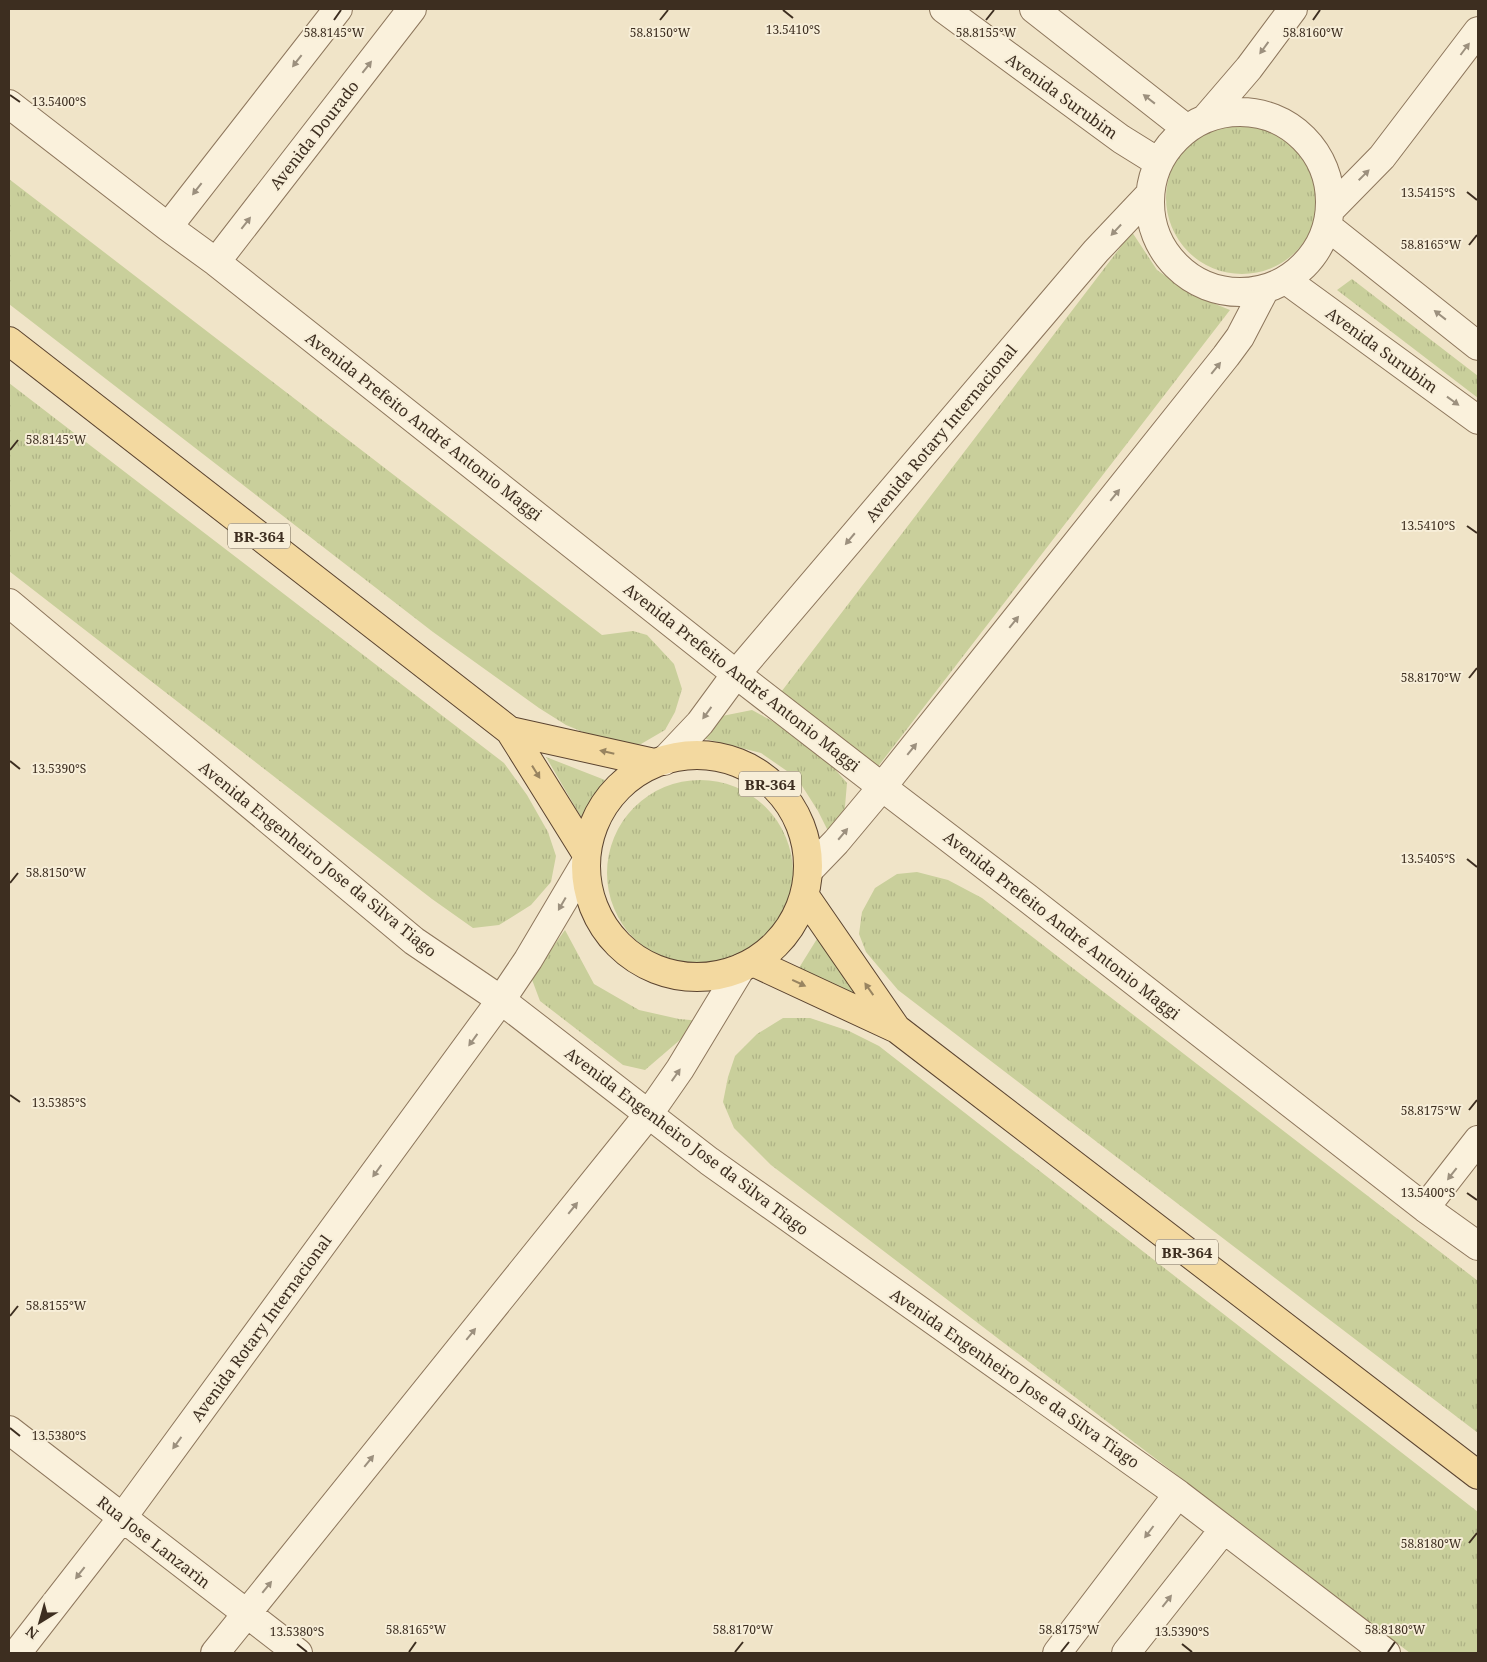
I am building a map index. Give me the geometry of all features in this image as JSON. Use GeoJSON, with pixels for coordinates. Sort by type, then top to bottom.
{"type":"FeatureCollection","features":[{"type":"Feature","properties":{"kind":"main road","name":"BR-364"},"geometry":{"type":"LineString","coordinates":[[9,341],[510,731],[586,857]]}},
{"type":"Feature","properties":{"kind":"main road","name":"BR-364"},"geometry":{"type":"LineString","coordinates":[[510,731],[659,762]]}},
{"type":"Feature","properties":{"kind":"main road","name":"BR-364"},"geometry":{"type":"LineString","coordinates":[[690,754],[727,758],[760,774],[787,800],[804,833],[807,883],[787,934],[748,965],[722,975],[686,978],[652,968],[622,949],[600,921],[587,888],[586,857],[597,815],[621,784],[659,762],[690,754]]}},
{"type":"Feature","properties":{"kind":"main road","name":"BR-364"},"geometry":{"type":"LineString","coordinates":[[807,883],[897,1029]]}},
{"type":"Feature","properties":{"kind":"main road","name":"BR-364"},"geometry":{"type":"LineString","coordinates":[[748,965],[897,1029],[1478,1475]]}},
{"type":"Feature","properties":{"kind":"street"},"geometry":{"type":"LineString","coordinates":[[168,227],[338,9]]}},
{"type":"Feature","properties":{"kind":"street","name":"Avenida Dourado"},"geometry":{"type":"LineString","coordinates":[[216,262],[412,9]]}},
{"type":"Feature","properties":{"kind":"street","name":"Avenida Surubim"},"geometry":{"type":"LineString","coordinates":[[944,9],[1121,139],[1158,162]]}},
{"type":"Feature","properties":{"kind":"street"},"geometry":{"type":"LineString","coordinates":[[1034,9],[1196,123]]}},
{"type":"Feature","properties":{"kind":"street"},"geometry":{"type":"LineString","coordinates":[[1275,285],[1236,292],[1208,287],[1183,272],[1164,250],[1152,224],[1149,195],[1152,178],[1158,162],[1167,148],[1196,123],[1249,68],[1293,9]]}},
{"type":"Feature","properties":{"kind":"street"},"geometry":{"type":"LineString","coordinates":[[1328,218],[1382,157],[1478,32]]}},
{"type":"Feature","properties":{"kind":"street","name":"Avenida Prefeito André Antonio Maggi"},"geometry":{"type":"LineString","coordinates":[[9,104],[216,262],[736,674],[1425,1208],[1476,1239]]}},
{"type":"Feature","properties":{"kind":"street"},"geometry":{"type":"LineString","coordinates":[[807,883],[836,842],[1226,356],[1275,285],[1304,266],[1318,248],[1328,218],[1327,180],[1315,152],[1294,130],[1266,116],[1236,112],[1196,123]]}},
{"type":"Feature","properties":{"kind":"street","name":"Avenida Rotary Internacional"},"geometry":{"type":"LineString","coordinates":[[659,762],[700,723],[736,674],[1096,251],[1149,195]]}},
{"type":"Feature","properties":{"kind":"street"},"geometry":{"type":"LineString","coordinates":[[1328,218],[1478,346]]}},
{"type":"Feature","properties":{"kind":"street","name":"Avenida Surubim"},"geometry":{"type":"LineString","coordinates":[[1275,285],[1478,420]]}},
{"type":"Feature","properties":{"kind":"street","name":"Avenida Engenheiro Jose da Silva Tiago"},"geometry":{"type":"LineString","coordinates":[[9,602],[414,941],[501,1000],[717,1167],[1178,1494],[1386,1653]]}},
{"type":"Feature","properties":{"kind":"street","name":"Avenida Rotary Internacional"},"geometry":{"type":"LineString","coordinates":[[17,1653],[122,1518],[501,1000],[528,960],[586,857]]}},
{"type":"Feature","properties":{"kind":"street"},"geometry":{"type":"LineString","coordinates":[[215,1653],[648,1115],[748,965]]}},
{"type":"Feature","properties":{"kind":"street"},"geometry":{"type":"LineString","coordinates":[[1425,1208],[1478,1140]]}},
{"type":"Feature","properties":{"kind":"street","name":"Rua Jose Lanzarin"},"geometry":{"type":"LineString","coordinates":[[9,1430],[298,1653]]}},
{"type":"Feature","properties":{"kind":"street"},"geometry":{"type":"LineString","coordinates":[[1057,1653],[1178,1494]]}},
{"type":"Feature","properties":{"kind":"street"},"geometry":{"type":"LineString","coordinates":[[1126,1653],[1224,1529]]}},
{"type":"Feature","properties":{"kind":"green space"},"geometry":{"type":"Polygon","coordinates":[[[1242,122],[1257,123],[1271,128],[1296,144],[1312,169],[1317,183],[1317,213],[1312,227],[1296,252],[1271,268],[1257,273],[1242,274],[1227,273],[1213,268],[1188,252],[1172,227],[1167,213],[1166,198],[1167,183],[1172,169],[1188,144],[1213,128],[1227,123],[1242,122]]]}},
{"type":"Feature","properties":{"kind":"green space"},"geometry":{"type":"Polygon","coordinates":[[[9,179],[602,635],[633,631],[647,635],[674,664],[682,689],[675,712],[665,730],[641,744],[617,746],[566,725],[539,708],[433,632],[9,304],[9,179]]]}},
{"type":"Feature","properties":{"kind":"green space"},"geometry":{"type":"Polygon","coordinates":[[[1132,232],[1157,270],[1193,295],[1230,310],[873,773],[775,700],[1132,232]]]}},
{"type":"Feature","properties":{"kind":"green space"},"geometry":{"type":"Polygon","coordinates":[[[1352,279],[1478,376],[1478,398],[1337,290],[1352,279]]]}},
{"type":"Feature","properties":{"kind":"green space"},"geometry":{"type":"Polygon","coordinates":[[[9,383],[504,763],[527,795],[548,832],[556,856],[551,882],[531,905],[499,925],[473,928],[432,899],[9,571],[9,383]]]}},
{"type":"Feature","properties":{"kind":"green space"},"geometry":{"type":"Polygon","coordinates":[[[752,710],[812,743],[847,783],[844,818],[832,839],[818,811],[797,778],[761,753],[698,737],[717,717],[752,710]]]}},
{"type":"Feature","properties":{"kind":"green space"},"geometry":{"type":"Polygon","coordinates":[[[546,757],[605,780],[581,817],[546,757]]]}},
{"type":"Feature","properties":{"kind":"green space"},"geometry":{"type":"Polygon","coordinates":[[[700,780],[736,787],[766,807],[786,837],[793,873],[786,909],[766,939],[736,959],[700,966],[664,959],[634,939],[614,909],[607,873],[614,837],[634,807],[664,787],[700,780]]]}},
{"type":"Feature","properties":{"kind":"green space"},"geometry":{"type":"Polygon","coordinates":[[[917,872],[948,880],[982,898],[1478,1281],[1478,1433],[898,990],[866,952],[859,934],[862,912],[875,888],[897,874],[917,872]]]}},
{"type":"Feature","properties":{"kind":"green space"},"geometry":{"type":"Polygon","coordinates":[[[565,930],[594,984],[639,1010],[679,1019],[702,1021],[645,1070],[623,1065],[540,1001],[531,977],[565,930]]]}},
{"type":"Feature","properties":{"kind":"green space"},"geometry":{"type":"Polygon","coordinates":[[[820,934],[867,1001],[794,976],[820,934]]]}},
{"type":"Feature","properties":{"kind":"green space"},"geometry":{"type":"Polygon","coordinates":[[[783,1018],[810,1018],[849,1031],[879,1046],[1478,1512],[1478,1653],[1410,1653],[771,1165],[734,1128],[723,1102],[735,1056],[757,1034],[783,1018]]]}}]}
